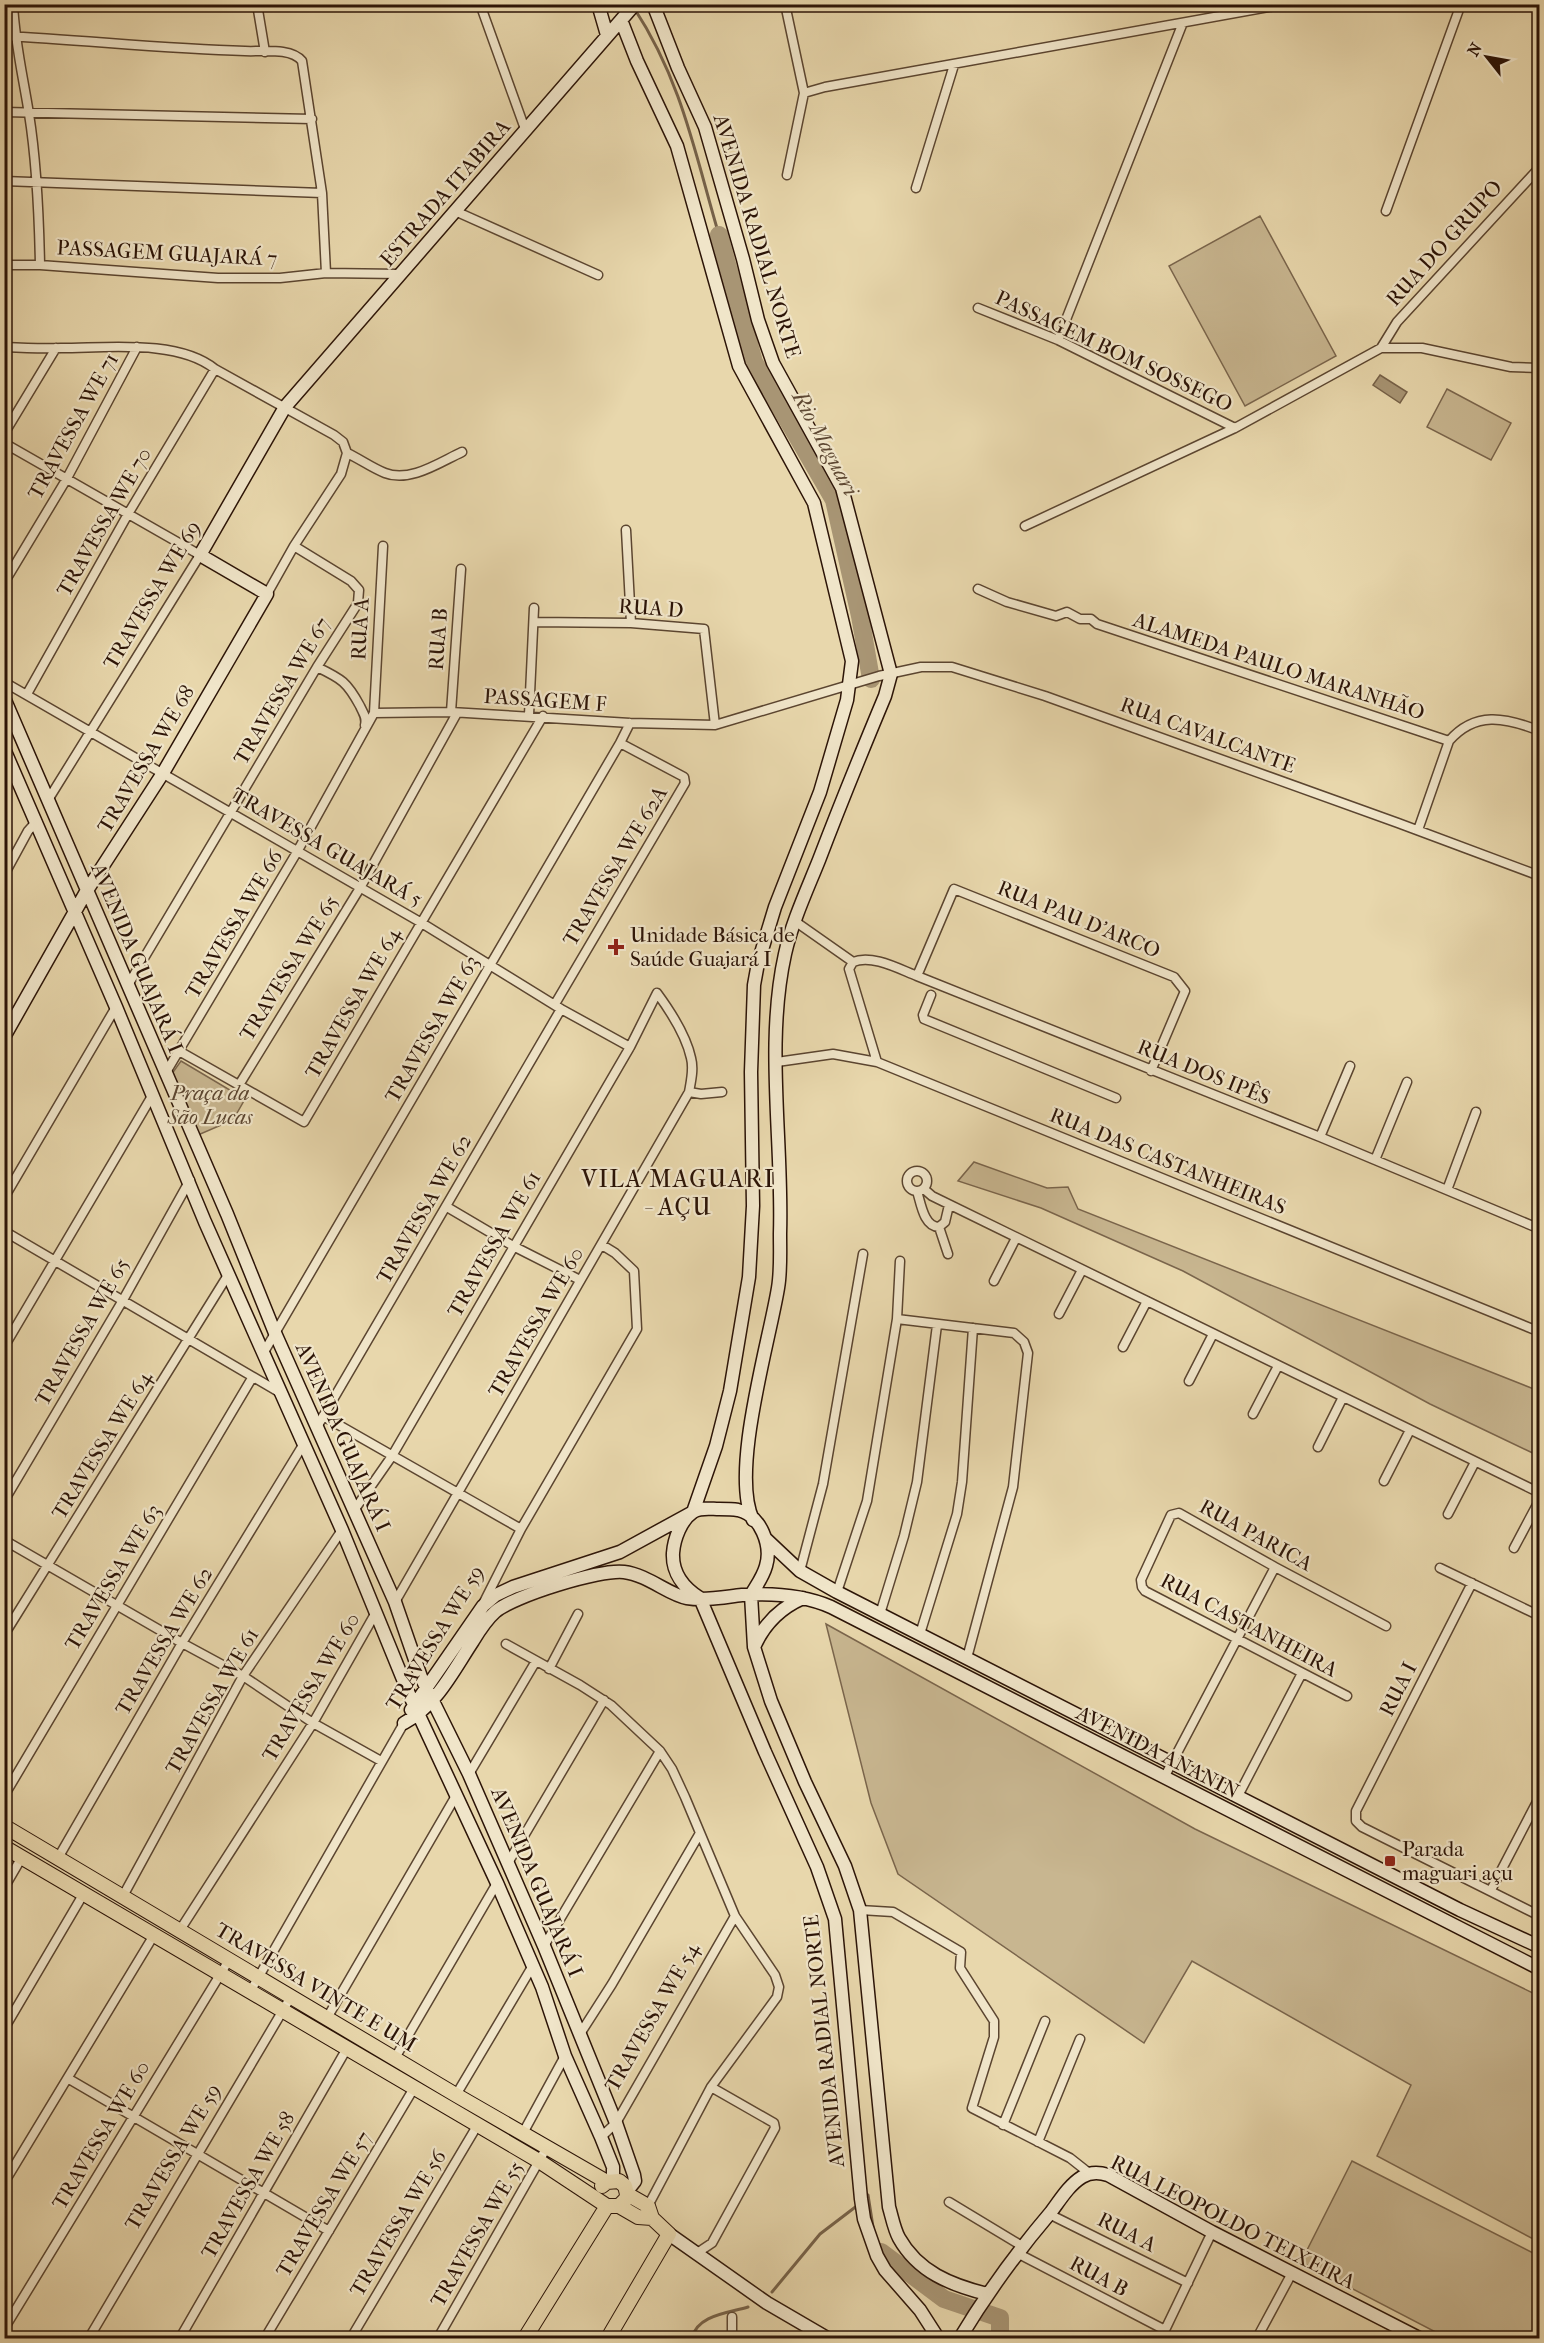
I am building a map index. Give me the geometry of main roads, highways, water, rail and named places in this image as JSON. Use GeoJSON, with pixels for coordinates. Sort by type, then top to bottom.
{"type":"FeatureCollection","features":[{"type":"Feature","properties":{"kind":"main road"},"geometry":{"type":"LineString","coordinates":[[598,4],[608,35]]}},
{"type":"Feature","properties":{"kind":"main road","name":"ESTRADA ITABIRA"},"geometry":{"type":"LineString","coordinates":[[285,407],[635,4]]}},
{"type":"Feature","properties":{"kind":"main road","name":"AVENIDA RADIAL NORTE"},"geometry":{"type":"LineString","coordinates":[[653,4],[709,137],[744,259],[758,320],[773,363],[842,488],[885,675],[885,696],[795,922],[780,981],[777,1020],[781,1163],[779,1286],[747,1455],[746,1499],[753,1520]]}},
{"type":"Feature","properties":{"kind":"main road"},"geometry":{"type":"LineString","coordinates":[[621,20],[637,61],[677,146],[739,366],[814,503],[852,661],[853,683],[819,792],[775,907],[758,963],[754,985],[753,1186],[749,1277],[730,1390],[716,1446],[698,1510],[678,1533],[673,1558],[682,1582],[705,1598]]}},
{"type":"Feature","properties":{"kind":"main road","name":"TRAVESSA WE 69"},"geometry":{"type":"LineString","coordinates":[[267,594],[200,555],[285,407]]}},
{"type":"Feature","properties":{"kind":"main road","name":"TRAVESSA WE 68"},"geometry":{"type":"LineString","coordinates":[[4,1037],[86,892],[163,772],[267,594]]}},
{"type":"Feature","properties":{"kind":"main road","name":"AVENIDA GUAJARÁ I"},"geometry":{"type":"LineString","coordinates":[[4,698],[227,1214],[275,1333],[320,1421],[395,1602],[426,1689],[469,1774],[544,1946],[616,2122],[634,2175],[635,2181],[627,2192]]}},
{"type":"Feature","properties":{"kind":"main road","name":"AVENIDA GUAJARÁ I"},"geometry":{"type":"LineString","coordinates":[[4,749],[190,1180],[228,1275],[342,1530],[416,1710],[457,1794],[542,1988],[566,2056],[613,2167],[610,2181]]}},
{"type":"Feature","properties":{"kind":"main road"},"geometry":{"type":"LineString","coordinates":[[698,1510],[739,1510],[753,1520],[766,1539],[768,1553],[766,1567],[747,1595],[754,1647],[771,1701],[805,1782],[845,1866],[860,1911],[889,2207],[898,2236],[909,2253],[926,2270],[985,2298]]}},
{"type":"Feature","properties":{"kind":"main road","name":"TRAVESSA WE 59"},"geometry":{"type":"LineString","coordinates":[[416,1710],[426,1689],[483,1605],[496,1595],[513,1587],[620,1552],[698,1510]]}},
{"type":"Feature","properties":{"kind":"main road","name":"AVENIDA ANANIN"},"geometry":{"type":"LineString","coordinates":[[766,1539],[800,1571],[837,1592],[1460,1910],[1539,1947]]}},
{"type":"Feature","properties":{"kind":"main road"},"geometry":{"type":"LineString","coordinates":[[404,1723],[416,1710],[433,1702],[483,1625],[496,1611],[520,1598],[607,1573],[625,1572],[658,1584],[686,1598],[747,1595]]}},
{"type":"Feature","properties":{"kind":"main road","name":"AVENIDA ANANIN"},"geometry":{"type":"LineString","coordinates":[[747,1595],[787,1595],[831,1607],[1539,1967]]}},
{"type":"Feature","properties":{"kind":"main road","name":"AVENIDA RADIAL NORTE"},"geometry":{"type":"LineString","coordinates":[[705,1598],[765,1752],[817,1867],[835,1919],[864,2219],[881,2263],[920,2310],[938,2338]]}},
{"type":"Feature","properties":{"kind":"main road"},"geometry":{"type":"LineString","coordinates":[[754,1647],[774,1617],[804,1598]]}},
{"type":"Feature","properties":{"kind":"main road","name":"TRAVESSA VINTE E UM"},"geometry":{"type":"LineString","coordinates":[[4,1826],[259,1978],[292,1995],[456,2095],[610,2181]]}},
{"type":"Feature","properties":{"kind":"main road","name":"TRAVESSA VINTE E UM"},"geometry":{"type":"LineString","coordinates":[[4,1847],[610,2205],[638,2217],[650,2212]]}},
{"type":"Feature","properties":{"kind":"main road","name":"RUA LEOPOLDO TEIXEIRA"},"geometry":{"type":"LineString","coordinates":[[961,2336],[1019,2249],[1074,2183],[1089,2173],[1099,2172],[1419,2338]]}},
{"type":"Feature","properties":{"kind":"main road"},"geometry":{"type":"LineString","coordinates":[[525,2338],[610,2205],[626,2199],[625,2186],[610,2181],[600,2191],[610,2205]]}},
{"type":"Feature","properties":{"kind":"main road"},"geometry":{"type":"LineString","coordinates":[[627,2192],[650,2212],[669,2234],[767,2303],[827,2338]]}},
{"type":"Feature","properties":{"kind":"main road"},"geometry":{"type":"LineString","coordinates":[[608,2338],[669,2234]]}},
{"type":"Feature","properties":{"kind":"waterway"},"geometry":{"type":"LineString","coordinates":[[634,8],[650,35],[676,91],[686,118],[719,235]]}},
{"type":"Feature","properties":{"kind":"waterway","name":"Rio Maguari"},"geometry":{"type":"LineString","coordinates":[[719,235],[754,362],[834,500],[860,616],[871,679]]}},
{"type":"Feature","properties":{"kind":"waterway"},"geometry":{"type":"LineString","coordinates":[[868,2195],[873,2227]]}},
{"type":"Feature","properties":{"kind":"waterway"},"geometry":{"type":"LineString","coordinates":[[772,2292],[820,2234],[858,2205]]}},
{"type":"Feature","properties":{"kind":"waterway","name":"Rio Maguari"},"geometry":{"type":"LineString","coordinates":[[881,2252],[944,2299],[1000,2318],[1000,2338]]}},
{"type":"Feature","properties":{"kind":"waterway"},"geometry":{"type":"LineString","coordinates":[[692,2338],[700,2324],[714,2316],[748,2307]]}},
{"type":"Feature","properties":{"kind":"place","name":"Unidade Básica de Saúde Guajará I"},"geometry":{"type":"Point","coordinates":[616,947]}},
{"type":"Feature","properties":{"kind":"place","name":"Parada maguari açu"},"geometry":{"type":"Point","coordinates":[1390,1861]}},
{"type":"Feature","properties":{"kind":"district","name":"VILA MAGUARI - AÇU"},"geometry":{"type":"Point","coordinates":[678,1193]}},
{"type":"Feature","properties":{"kind":"park label","name":"Praça da São Lucas"},"geometry":{"type":"Point","coordinates":[210,1105]}}]}
